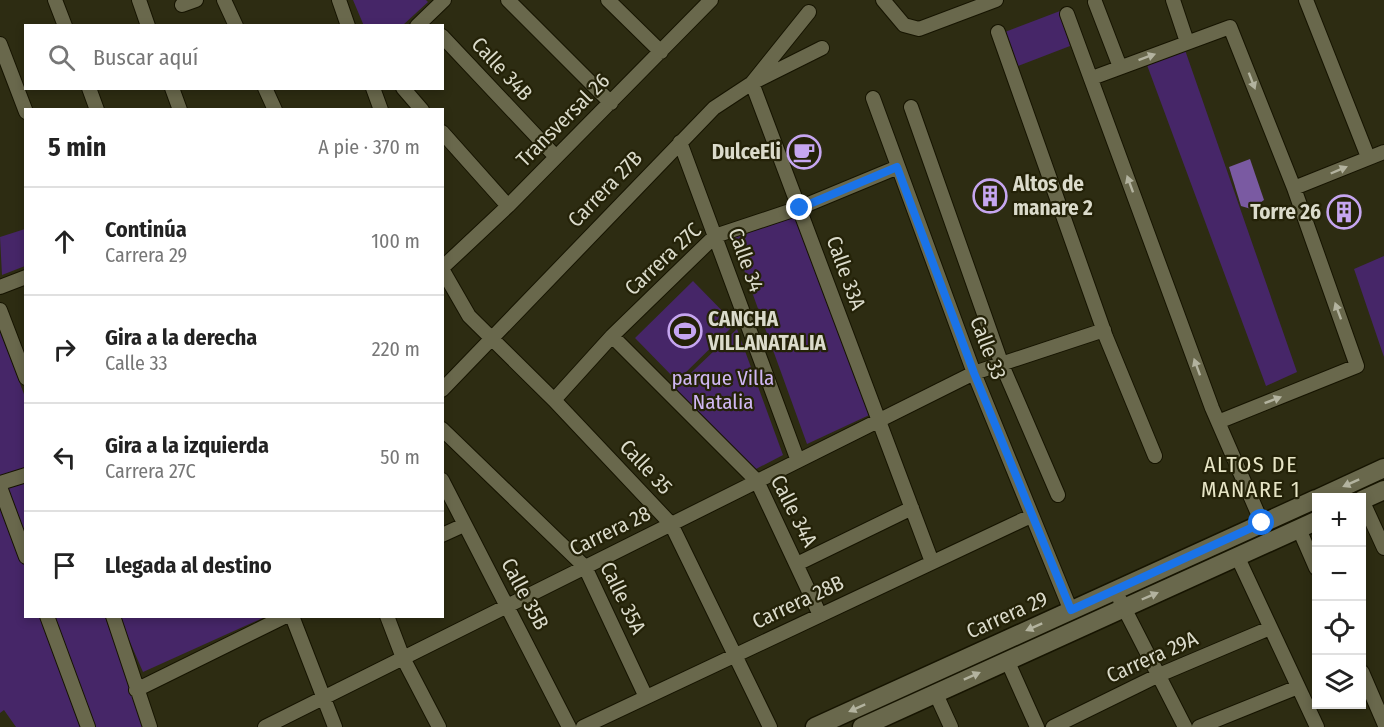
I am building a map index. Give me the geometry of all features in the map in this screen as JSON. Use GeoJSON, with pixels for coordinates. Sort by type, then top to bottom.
{"type":"FeatureCollection","features":[{"type":"Feature","properties":{"kind":"main road","name":"Carrera 29"},"geometry":{"type":"LineString","coordinates":[[1329,493],[1384,468]]}},
{"type":"Feature","properties":{"kind":"main road"},"geometry":{"type":"LineString","coordinates":[[1366,498],[1384,490]]}},
{"type":"Feature","properties":{"kind":"main road","name":"Carrera 29"},"geometry":{"type":"LineString","coordinates":[[815,727],[1312,501]]}},
{"type":"Feature","properties":{"kind":"main road","name":"Carrera 29"},"geometry":{"type":"LineString","coordinates":[[862,727],[1312,523]]}},
{"type":"Feature","properties":{"kind":"street"},"geometry":{"type":"LineString","coordinates":[[55,0],[64,24]]}},
{"type":"Feature","properties":{"kind":"street"},"geometry":{"type":"LineString","coordinates":[[139,0],[147,24]]}},
{"type":"Feature","properties":{"kind":"street"},"geometry":{"type":"LineString","coordinates":[[182,5],[196,0]]}},
{"type":"Feature","properties":{"kind":"street"},"geometry":{"type":"LineString","coordinates":[[224,0],[235,24]]}},
{"type":"Feature","properties":{"kind":"street"},"geometry":{"type":"LineString","coordinates":[[339,0],[347,24]]}},
{"type":"Feature","properties":{"kind":"street"},"geometry":{"type":"LineString","coordinates":[[425,23],[444,0]]}},
{"type":"Feature","properties":{"kind":"street"},"geometry":{"type":"LineString","coordinates":[[508,0],[611,103]]}},
{"type":"Feature","properties":{"kind":"street"},"geometry":{"type":"LineString","coordinates":[[608,0],[661,52]]}},
{"type":"Feature","properties":{"kind":"street","name":"Transversal 26"},"geometry":{"type":"LineString","coordinates":[[444,266],[611,103],[710,0]]}},
{"type":"Feature","properties":{"kind":"street"},"geometry":{"type":"LineString","coordinates":[[884,0],[904,25],[919,29],[996,0]]}},
{"type":"Feature","properties":{"kind":"street"},"geometry":{"type":"LineString","coordinates":[[1173,0],[1187,42]]}},
{"type":"Feature","properties":{"kind":"street"},"geometry":{"type":"LineString","coordinates":[[1306,0],[1368,157]]}},
{"type":"Feature","properties":{"kind":"street"},"geometry":{"type":"LineString","coordinates":[[1095,2],[1120,67]]}},
{"type":"Feature","properties":{"kind":"street"},"geometry":{"type":"LineString","coordinates":[[752,83],[809,12]]}},
{"type":"Feature","properties":{"kind":"street"},"geometry":{"type":"LineString","coordinates":[[1067,14],[1218,422],[1262,523]]}},
{"type":"Feature","properties":{"kind":"street"},"geometry":{"type":"LineString","coordinates":[[1092,78],[1227,27],[1232,28],[1294,189],[1357,366],[1218,422]]}},
{"type":"Feature","properties":{"kind":"street"},"geometry":{"type":"LineString","coordinates":[[998,33],[1104,330],[1155,456]]}},
{"type":"Feature","properties":{"kind":"street","name":"Calle 34B"},"geometry":{"type":"LineString","coordinates":[[444,38],[556,157]]}},
{"type":"Feature","properties":{"kind":"street"},"geometry":{"type":"LineString","coordinates":[[0,44],[24,108]]}},
{"type":"Feature","properties":{"kind":"street","name":"Carrera 27B"},"geometry":{"type":"LineString","coordinates":[[444,388],[714,108],[752,83],[822,48]]}},
{"type":"Feature","properties":{"kind":"street","name":"Calle 33A"},"geometry":{"type":"LineString","coordinates":[[752,83],[932,562]]}},
{"type":"Feature","properties":{"kind":"street"},"geometry":{"type":"LineString","coordinates":[[90,90],[97,108]]}},
{"type":"Feature","properties":{"kind":"street"},"geometry":{"type":"LineString","coordinates":[[173,90],[179,108]]}},
{"type":"Feature","properties":{"kind":"street"},"geometry":{"type":"LineString","coordinates":[[266,90],[274,108]]}},
{"type":"Feature","properties":{"kind":"street"},"geometry":{"type":"LineString","coordinates":[[374,90],[380,108]]}},
{"type":"Feature","properties":{"kind":"street"},"geometry":{"type":"LineString","coordinates":[[405,90],[420,108]]}},
{"type":"Feature","properties":{"kind":"street","name":"Calle 33"},"geometry":{"type":"LineString","coordinates":[[873,98],[974,373],[1030,516],[1071,610]]}},
{"type":"Feature","properties":{"kind":"street"},"geometry":{"type":"LineString","coordinates":[[911,107],[1002,365],[1058,495]]}},
{"type":"Feature","properties":{"kind":"street"},"geometry":{"type":"LineString","coordinates":[[444,134],[508,206]]}},
{"type":"Feature","properties":{"kind":"street","name":"Calle 34"},"geometry":{"type":"LineString","coordinates":[[680,142],[798,461]]}},
{"type":"Feature","properties":{"kind":"street"},"geometry":{"type":"LineString","coordinates":[[1294,189],[1384,152]]}},
{"type":"Feature","properties":{"kind":"street","name":"Carrera 27C"},"geometry":{"type":"LineString","coordinates":[[554,400],[612,336],[715,236],[800,208],[897,167]]}},
{"type":"Feature","properties":{"kind":"street","name":"Calle 35"},"geometry":{"type":"LineString","coordinates":[[444,272],[469,316],[554,400],[671,524],[770,727]]}},
{"type":"Feature","properties":{"kind":"street"},"geometry":{"type":"LineString","coordinates":[[0,287],[24,278]]}},
{"type":"Feature","properties":{"kind":"street"},"geometry":{"type":"LineString","coordinates":[[0,310],[24,373]]}},
{"type":"Feature","properties":{"kind":"street","name":"Carrera 28"},"geometry":{"type":"LineString","coordinates":[[265,727],[974,373],[1104,330]]}},
{"type":"Feature","properties":{"kind":"street","name":"Calle 34A"},"geometry":{"type":"LineString","coordinates":[[612,336],[757,481],[820,615]]}},
{"type":"Feature","properties":{"kind":"street","name":"Calle 35A"},"geometry":{"type":"LineString","coordinates":[[444,431],[585,567],[646,697]]}},
{"type":"Feature","properties":{"kind":"street"},"geometry":{"type":"LineString","coordinates":[[24,476],[0,485],[24,551]]}},
{"type":"Feature","properties":{"kind":"street","name":"Calle 35B"},"geometry":{"type":"LineString","coordinates":[[444,484],[569,727]]}},
{"type":"Feature","properties":{"kind":"street"},"geometry":{"type":"LineString","coordinates":[[797,564],[912,508]]}},
{"type":"Feature","properties":{"kind":"street"},"geometry":{"type":"LineString","coordinates":[[1366,509],[1384,548]]}},
{"type":"Feature","properties":{"kind":"street","name":"Carrera 28B"},"geometry":{"type":"LineString","coordinates":[[583,727],[1030,516]]}},
{"type":"Feature","properties":{"kind":"street"},"geometry":{"type":"LineString","coordinates":[[444,534],[464,525]]}},
{"type":"Feature","properties":{"kind":"street"},"geometry":{"type":"LineString","coordinates":[[1299,529],[1312,557]]}},
{"type":"Feature","properties":{"kind":"street"},"geometry":{"type":"LineString","coordinates":[[1238,558],[1317,727]]}},
{"type":"Feature","properties":{"kind":"street"},"geometry":{"type":"LineString","coordinates":[[1115,590],[1185,727]]}},
{"type":"Feature","properties":{"kind":"street"},"geometry":{"type":"LineString","coordinates":[[48,618],[88,727]]}},
{"type":"Feature","properties":{"kind":"street"},"geometry":{"type":"LineString","coordinates":[[113,618],[150,727]]}},
{"type":"Feature","properties":{"kind":"street"},"geometry":{"type":"LineString","coordinates":[[136,690],[282,618]]}},
{"type":"Feature","properties":{"kind":"street"},"geometry":{"type":"LineString","coordinates":[[293,618],[335,727]]}},
{"type":"Feature","properties":{"kind":"street"},"geometry":{"type":"LineString","coordinates":[[388,618],[403,658],[439,727]]}},
{"type":"Feature","properties":{"kind":"street","name":"Carrera 29A"},"geometry":{"type":"LineString","coordinates":[[1053,727],[1159,675],[1270,628]]}},
{"type":"Feature","properties":{"kind":"street"},"geometry":{"type":"LineString","coordinates":[[1007,660],[1037,727]]}},
{"type":"Feature","properties":{"kind":"street"},"geometry":{"type":"LineString","coordinates":[[1366,681],[1384,723]]}},
{"type":"Feature","properties":{"kind":"street"},"geometry":{"type":"LineString","coordinates":[[1199,727],[1298,687]]}},
{"type":"Feature","properties":{"kind":"street"},"geometry":{"type":"LineString","coordinates":[[935,692],[951,727]]}},
{"type":"Feature","properties":{"kind":"green space"},"geometry":{"type":"Polygon","coordinates":[[[353,0],[426,0],[428,2],[404,24],[363,24],[353,0]]]}},
{"type":"Feature","properties":{"kind":"green space"},"geometry":{"type":"Polygon","coordinates":[[[1060,11],[1070,46],[1018,66],[1005,32],[1060,11]]]}},
{"type":"Feature","properties":{"kind":"green space"},"geometry":{"type":"Polygon","coordinates":[[[1185,50],[1297,372],[1266,386],[1147,65],[1185,50]]]}},
{"type":"Feature","properties":{"kind":"green space"},"geometry":{"type":"Polygon","coordinates":[[[797,208],[880,410],[807,444],[731,234],[797,208]]]}},
{"type":"Feature","properties":{"kind":"green space"},"geometry":{"type":"Polygon","coordinates":[[[24,229],[24,266],[2,275],[0,237],[24,229]]]}},
{"type":"Feature","properties":{"kind":"green space"},"geometry":{"type":"Polygon","coordinates":[[[1384,256],[1384,357],[1354,269],[1384,256]]]}},
{"type":"Feature","properties":{"kind":"green space","name":"CANCHA VILLANATALIA"},"geometry":{"type":"Polygon","coordinates":[[[693,281],[735,324],[677,381],[635,338],[693,281]]]}},
{"type":"Feature","properties":{"kind":"green space","name":"parque Villa Natalia"},"geometry":{"type":"Polygon","coordinates":[[[737,329],[783,455],[756,469],[673,390],[737,329]]]}},
{"type":"Feature","properties":{"kind":"green space"},"geometry":{"type":"Polygon","coordinates":[[[0,330],[24,394],[24,618],[105,618],[146,727],[16,727],[4,710],[0,713],[0,330]]]}},
{"type":"Feature","properties":{"kind":"green space"},"geometry":{"type":"Polygon","coordinates":[[[119,618],[263,618],[143,672],[119,618]]]}},
{"type":"Feature","properties":{"kind":"shaded area"},"geometry":{"type":"Polygon","coordinates":[[[1250,159],[1264,200],[1251,209],[1241,206],[1229,167],[1250,159]]]}},
{"type":"Feature","properties":{"kind":"place","name":"DulceEli"},"geometry":{"type":"Point","coordinates":[804,152]}},
{"type":"Feature","properties":{"kind":"place","name":"Altos de manare 2"},"geometry":{"type":"Point","coordinates":[990,196]}},
{"type":"Feature","properties":{"kind":"place","name":"Torre 26"},"geometry":{"type":"Point","coordinates":[1344,212]}},
{"type":"Feature","properties":{"kind":"place","name":"CANCHA VILLANATALIA"},"geometry":{"type":"Point","coordinates":[685,331]}},
{"type":"Feature","properties":{"kind":"district","name":"ALTOS DE MANARE 1"},"geometry":{"type":"Point","coordinates":[1251,476]}},
{"type":"Feature","properties":{"kind":"route"},"geometry":{"type":"LineString","coordinates":[[800,208],[897,167],[1030,516],[1071,610],[1262,523]]}}]}
